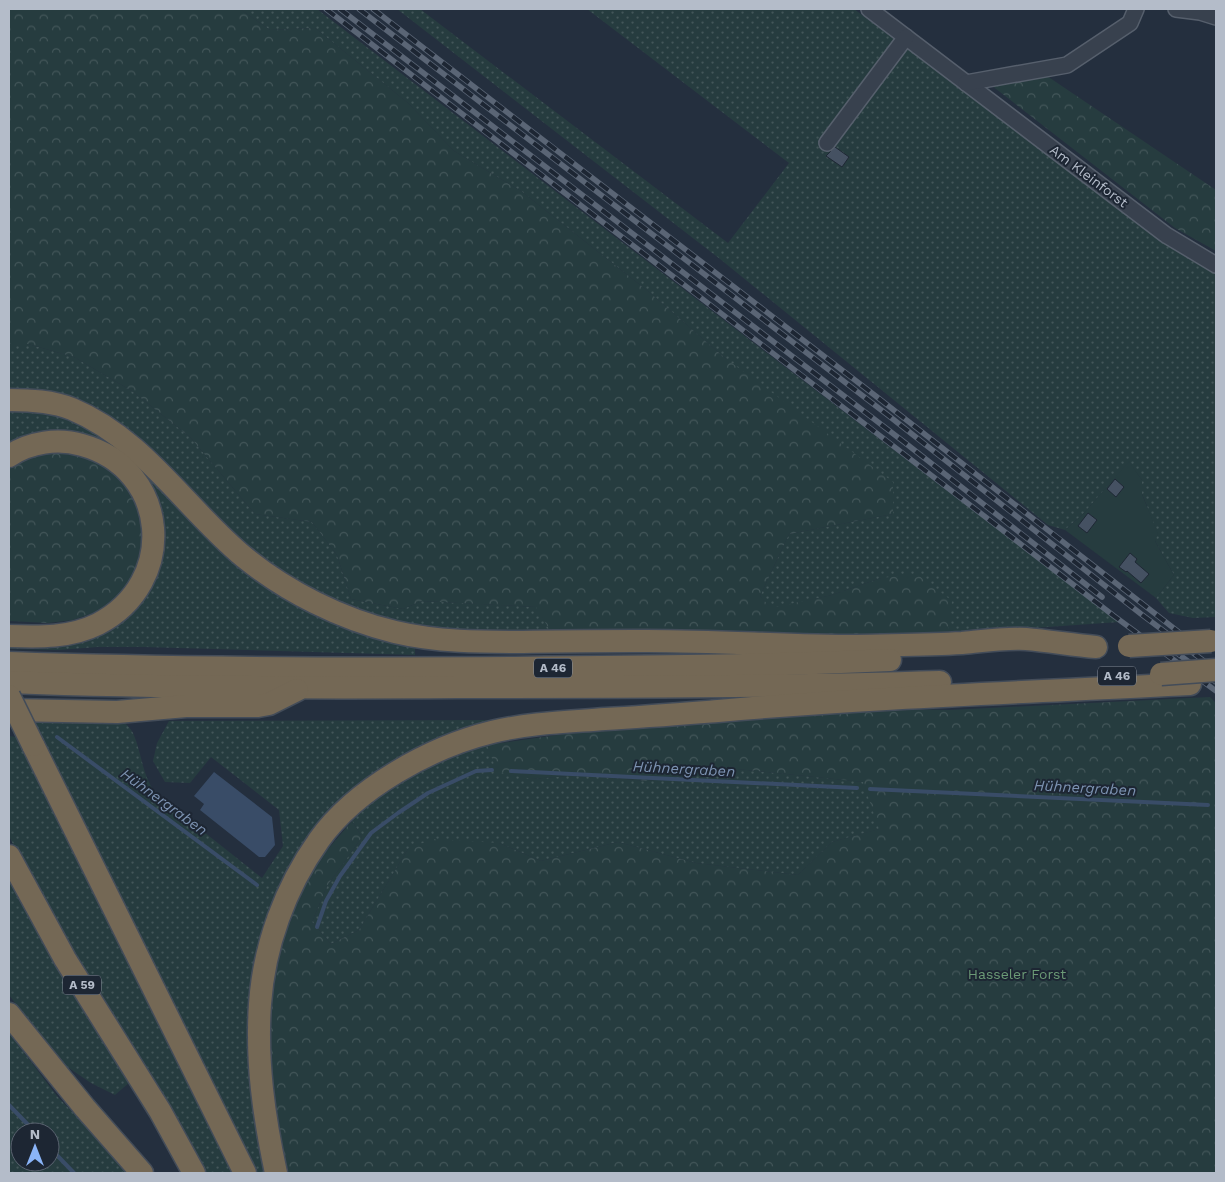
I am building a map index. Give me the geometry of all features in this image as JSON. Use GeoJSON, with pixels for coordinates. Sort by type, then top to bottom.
{"type":"FeatureCollection","features":[{"type":"Feature","properties":{"kind":"highway"},"geometry":{"type":"LineString","coordinates":[[9,400],[34,400],[51,403],[71,409],[105,427],[143,455],[207,523],[244,557],[275,579],[314,602],[351,618],[395,632],[476,642],[677,640],[822,646],[875,646],[1024,639],[1096,647]]}},
{"type":"Feature","properties":{"kind":"highway"},"geometry":{"type":"LineString","coordinates":[[9,456],[44,442],[70,442],[99,449],[123,466],[139,484],[149,505],[154,539],[149,565],[138,588],[124,605],[100,623],[79,632],[48,637],[9,636]]}},
{"type":"Feature","properties":{"kind":"highway","name":"A 46"},"geometry":{"type":"LineString","coordinates":[[9,663],[91,666],[366,669],[683,666],[856,662],[1023,654],[1096,647],[1214,641]]}},
{"type":"Feature","properties":{"kind":"highway","name":"A 46"},"geometry":{"type":"LineString","coordinates":[[9,682],[302,688],[784,685],[1161,674],[1216,670]]}},
{"type":"Feature","properties":{"kind":"highway"},"geometry":{"type":"LineString","coordinates":[[276,1173],[266,1126],[260,1076],[259,1033],[263,974],[281,910],[299,872],[320,839],[352,804],[387,777],[419,759],[460,742],[493,732],[526,726],[809,703],[1216,682]]}},
{"type":"Feature","properties":{"kind":"highway"},"geometry":{"type":"LineString","coordinates":[[9,710],[117,712],[186,706],[258,706],[269,704],[302,688]]}},
{"type":"Feature","properties":{"kind":"highway"},"geometry":{"type":"LineString","coordinates":[[9,696],[245,1173]]}},
{"type":"Feature","properties":{"kind":"highway","name":"A 59"},"geometry":{"type":"LineString","coordinates":[[9,856],[65,959],[160,1111],[194,1173]]}},
{"type":"Feature","properties":{"kind":"highway"},"geometry":{"type":"LineString","coordinates":[[9,1014],[85,1108],[142,1173]]}},
{"type":"Feature","properties":{"kind":"street","name":"Am Kleinforst"},"geometry":{"type":"LineString","coordinates":[[869,9],[1166,235],[1216,265]]}},
{"type":"Feature","properties":{"kind":"street"},"geometry":{"type":"LineString","coordinates":[[966,82],[1067,66],[1130,22],[1136,9]]}},
{"type":"Feature","properties":{"kind":"street"},"geometry":{"type":"LineString","coordinates":[[1176,9],[1200,12],[1216,17]]}},
{"type":"Feature","properties":{"kind":"street"},"geometry":{"type":"LineString","coordinates":[[827,143],[906,37]]}},
{"type":"Feature","properties":{"kind":"green space"},"geometry":{"type":"Polygon","coordinates":[[[9,9],[240,9],[270,30],[315,28],[408,103],[454,151],[521,191],[649,292],[725,358],[893,482],[893,514],[789,534],[760,596],[771,608],[832,595],[881,578],[917,574],[952,601],[948,634],[821,638],[551,632],[536,607],[422,601],[403,609],[351,599],[337,555],[312,522],[255,514],[190,437],[132,391],[74,357],[28,344],[9,344],[9,9]]]}},
{"type":"Feature","properties":{"kind":"green space"},"geometry":{"type":"Polygon","coordinates":[[[240,9],[317,9],[1119,622],[948,634],[881,578],[832,595],[771,609],[760,596],[789,534],[893,514],[725,358],[649,292],[521,191],[454,151],[408,103],[315,28],[270,30],[240,9]]]}},
{"type":"Feature","properties":{"kind":"green space"},"geometry":{"type":"Polygon","coordinates":[[[397,9],[420,9],[728,243],[789,163],[587,9],[854,9],[1012,127],[1216,271],[1216,617],[1193,618],[1169,613],[1156,598],[1174,575],[1155,541],[1147,506],[1142,494],[1142,480],[1129,462],[1084,513],[1065,530],[1048,525],[720,259],[397,9]]]}},
{"type":"Feature","properties":{"kind":"green space"},"geometry":{"type":"Polygon","coordinates":[[[1047,76],[1216,190],[1216,251],[1175,228],[991,85],[1047,76]]]}},
{"type":"Feature","properties":{"kind":"green space"},"geometry":{"type":"Polygon","coordinates":[[[9,344],[28,344],[74,357],[132,391],[190,437],[255,514],[312,522],[337,555],[351,599],[403,609],[422,601],[537,607],[551,632],[499,633],[415,628],[415,655],[144,647],[97,647],[59,650],[9,649],[9,644],[57,645],[99,611],[9,464],[9,344]]]}},
{"type":"Feature","properties":{"kind":"green space"},"geometry":{"type":"Polygon","coordinates":[[[51,450],[94,456],[130,490],[143,523],[143,542],[134,576],[123,590],[99,611],[73,620],[48,623],[9,621],[9,464],[51,450]]]}},
{"type":"Feature","properties":{"kind":"green space"},"geometry":{"type":"Polygon","coordinates":[[[1129,461],[1142,480],[1142,494],[1158,534],[1155,541],[1174,575],[1156,598],[1065,530],[1084,513],[1129,461]]]}},
{"type":"Feature","properties":{"kind":"green space","name":"Hasseler Forst"},"geometry":{"type":"Polygon","coordinates":[[[1210,697],[1216,703],[1216,1173],[289,1173],[280,1142],[271,1091],[267,1018],[275,965],[298,892],[322,856],[352,821],[362,837],[327,886],[312,922],[331,944],[359,930],[408,849],[433,839],[499,843],[541,861],[618,842],[696,863],[798,875],[832,842],[879,829],[863,782],[737,769],[647,781],[579,775],[532,779],[497,772],[487,745],[621,726],[863,708],[949,710],[1210,697]]]}},
{"type":"Feature","properties":{"kind":"green space"},"geometry":{"type":"Polygon","coordinates":[[[32,718],[123,721],[133,733],[147,779],[156,794],[262,878],[283,846],[279,810],[211,757],[190,783],[165,782],[153,761],[157,743],[169,721],[491,720],[470,731],[318,831],[270,1173],[253,1173],[47,758],[32,718]]]}},
{"type":"Feature","properties":{"kind":"green space"},"geometry":{"type":"Polygon","coordinates":[[[9,736],[16,737],[235,1173],[204,1173],[29,877],[9,836],[9,736]]]}},
{"type":"Feature","properties":{"kind":"green space"},"geometry":{"type":"Polygon","coordinates":[[[487,745],[532,779],[579,775],[647,781],[737,769],[864,782],[880,829],[832,842],[798,875],[696,863],[618,842],[541,861],[499,843],[408,849],[359,930],[331,944],[312,922],[327,886],[362,837],[352,821],[382,795],[415,774],[432,765],[487,745]]]}},
{"type":"Feature","properties":{"kind":"green space"},"geometry":{"type":"Polygon","coordinates":[[[9,871],[130,1082],[115,1095],[91,1083],[60,1062],[9,995],[9,871]]]}},
{"type":"Feature","properties":{"kind":"green space"},"geometry":{"type":"Polygon","coordinates":[[[9,1033],[57,1096],[128,1173],[9,1173],[9,1033]]]}},
{"type":"Feature","properties":{"kind":"water"},"geometry":{"type":"Polygon","coordinates":[[[214,772],[272,817],[275,845],[265,857],[259,857],[200,810],[204,804],[194,796],[214,772]]]}},
{"type":"Feature","properties":{"kind":"building"},"geometry":{"type":"Polygon","coordinates":[[[835,147],[849,157],[842,167],[826,156],[835,147]]]}},
{"type":"Feature","properties":{"kind":"building"},"geometry":{"type":"Polygon","coordinates":[[[1115,479],[1124,487],[1116,497],[1107,489],[1115,479]]]}},
{"type":"Feature","properties":{"kind":"building"},"geometry":{"type":"Polygon","coordinates":[[[1088,513],[1097,520],[1087,533],[1078,526],[1088,513]]]}},
{"type":"Feature","properties":{"kind":"building"},"geometry":{"type":"Polygon","coordinates":[[[1130,553],[1137,559],[1135,562],[1149,574],[1141,583],[1119,567],[1130,553]]]}},
{"type":"Feature","properties":{"kind":"waterway","name":"Hühnergraben"},"geometry":{"type":"LineString","coordinates":[[57,737],[257,885]]}},
{"type":"Feature","properties":{"kind":"waterway","name":"Hühnergraben"},"geometry":{"type":"LineString","coordinates":[[317,927],[326,901],[340,876],[371,833],[428,793],[476,771],[492,770]]}},
{"type":"Feature","properties":{"kind":"waterway","name":"Hühnergraben"},"geometry":{"type":"LineString","coordinates":[[511,771],[857,788]]}},
{"type":"Feature","properties":{"kind":"waterway","name":"Hühnergraben"},"geometry":{"type":"LineString","coordinates":[[870,789],[1208,805]]}},
{"type":"Feature","properties":{"kind":"waterway"},"geometry":{"type":"LineString","coordinates":[[9,1105],[25,1122]]}},
{"type":"Feature","properties":{"kind":"waterway"},"geometry":{"type":"LineString","coordinates":[[60,1158],[74,1173]]}},
{"type":"Feature","properties":{"kind":"railway"},"geometry":{"type":"LineString","coordinates":[[326,9],[1114,616],[1216,691]]}},
{"type":"Feature","properties":{"kind":"railway"},"geometry":{"type":"LineString","coordinates":[[340,9],[904,442],[1102,597]]}},
{"type":"Feature","properties":{"kind":"railway"},"geometry":{"type":"LineString","coordinates":[[359,9],[1216,670]]}},
{"type":"Feature","properties":{"kind":"railway"},"geometry":{"type":"LineString","coordinates":[[373,9],[1194,644]]}},
{"type":"Feature","properties":{"kind":"railway"},"geometry":{"type":"LineString","coordinates":[[1154,636],[1216,682]]}}]}
